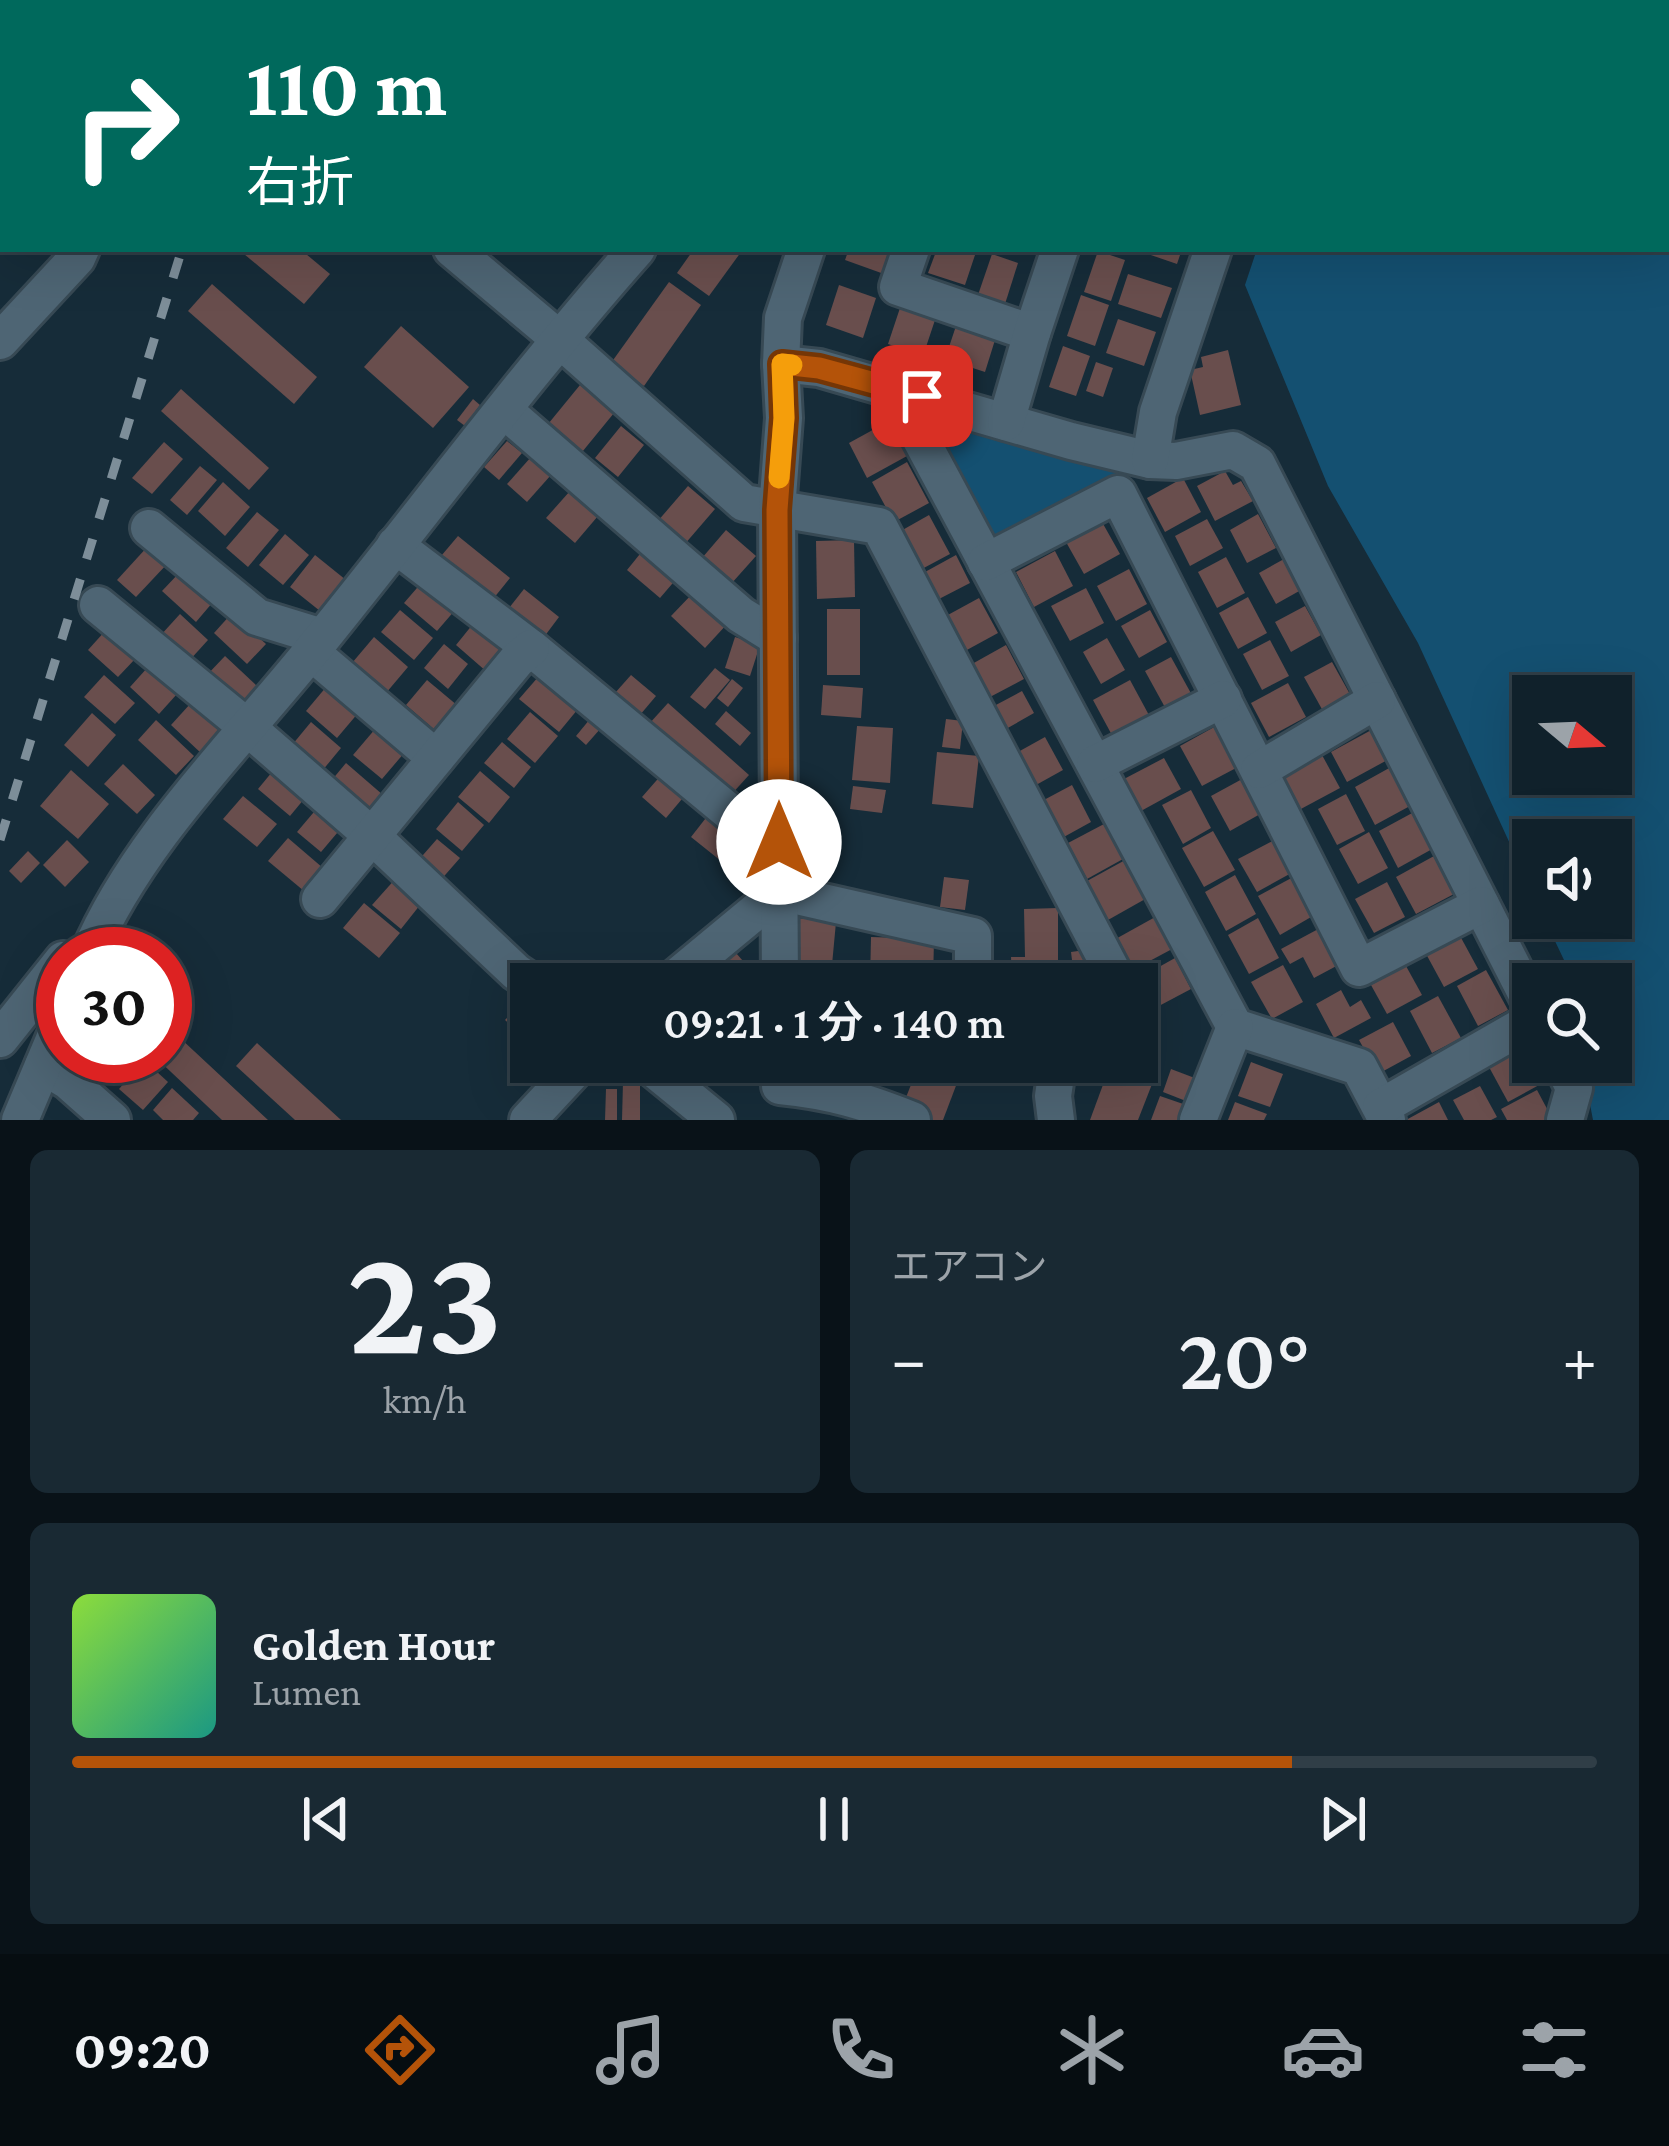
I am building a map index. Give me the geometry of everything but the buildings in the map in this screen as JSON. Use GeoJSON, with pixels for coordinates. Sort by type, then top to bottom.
{"type":"FeatureCollection","features":[{"type":"Feature","properties":{"kind":"street"},"geometry":{"type":"LineString","coordinates":[[0,341],[75,252]]}},
{"type":"Feature","properties":{"kind":"street"},"geometry":{"type":"LineString","coordinates":[[456,252],[744,503],[879,526],[1108,963]]}},
{"type":"Feature","properties":{"kind":"street"},"geometry":{"type":"LineString","coordinates":[[90,927],[558,338],[634,252]]}},
{"type":"Feature","properties":{"kind":"street"},"geometry":{"type":"LineString","coordinates":[[780,963],[777,510],[784,418],[783,318],[805,252]]}},
{"type":"Feature","properties":{"kind":"street"},"geometry":{"type":"LineString","coordinates":[[909,252],[898,287],[1031,333]]}},
{"type":"Feature","properties":{"kind":"street"},"geometry":{"type":"LineString","coordinates":[[1006,422],[1059,252]]}},
{"type":"Feature","properties":{"kind":"street"},"geometry":{"type":"LineString","coordinates":[[1150,460],[1158,412],[1212,252]]}},
{"type":"Feature","properties":{"kind":"street"},"geometry":{"type":"LineString","coordinates":[[782,364],[819,368],[1150,460],[1176,461],[1233,450],[1257,464],[1512,966]]}},
{"type":"Feature","properties":{"kind":"street"},"geometry":{"type":"LineString","coordinates":[[922,396],[919,436],[1235,1027],[1359,1067],[1384,1113],[1512,1033]]}},
{"type":"Feature","properties":{"kind":"street"},"geometry":{"type":"LineString","coordinates":[[504,410],[741,615],[778,638]]}},
{"type":"Feature","properties":{"kind":"street"},"geometry":{"type":"LineString","coordinates":[[986,562],[1118,494],[1359,968],[1481,905]]}},
{"type":"Feature","properties":{"kind":"street"},"geometry":{"type":"LineString","coordinates":[[148,528],[257,617],[317,644],[436,758]]}},
{"type":"Feature","properties":{"kind":"street"},"geometry":{"type":"LineString","coordinates":[[395,545],[531,648],[744,824],[779,842]]}},
{"type":"Feature","properties":{"kind":"street"},"geometry":{"type":"LineString","coordinates":[[98,605],[371,836],[510,967]]}},
{"type":"Feature","properties":{"kind":"street"},"geometry":{"type":"LineString","coordinates":[[320,898],[531,648]]}},
{"type":"Feature","properties":{"kind":"street"},"geometry":{"type":"LineString","coordinates":[[1095,764],[1223,699]]}},
{"type":"Feature","properties":{"kind":"street"},"geometry":{"type":"LineString","coordinates":[[1259,770],[1377,700]]}},
{"type":"Feature","properties":{"kind":"street"},"geometry":{"type":"LineString","coordinates":[[102,927],[124,884]]}},
{"type":"Feature","properties":{"kind":"street"},"geometry":{"type":"LineString","coordinates":[[693,963],[779,892]]}},
{"type":"Feature","properties":{"kind":"street"},"geometry":{"type":"LineString","coordinates":[[779,892],[974,936],[974,963]]}},
{"type":"Feature","properties":{"kind":"street"},"geometry":{"type":"LineString","coordinates":[[0,1039],[36,994]]}},
{"type":"Feature","properties":{"kind":"street"},"geometry":{"type":"LineString","coordinates":[[1198,1120],[1235,1027]]}},
{"type":"Feature","properties":{"kind":"street"},"geometry":{"type":"LineString","coordinates":[[20,1120],[36,1082]]}},
{"type":"Feature","properties":{"kind":"street"},"geometry":{"type":"LineString","coordinates":[[70,1083],[112,1120]]}},
{"type":"Feature","properties":{"kind":"street"},"geometry":{"type":"LineString","coordinates":[[528,1120],[562,1083]]}},
{"type":"Feature","properties":{"kind":"street"},"geometry":{"type":"LineString","coordinates":[[671,1083],[716,1120]]}},
{"type":"Feature","properties":{"kind":"street"},"geometry":{"type":"LineString","coordinates":[[780,1089],[822,1090],[849,1083]]}},
{"type":"Feature","properties":{"kind":"street"},"geometry":{"type":"LineString","coordinates":[[864,1083],[912,1120]]}},
{"type":"Feature","properties":{"kind":"street"},"geometry":{"type":"LineString","coordinates":[[1055,1083],[1056,1120]]}},
{"type":"Feature","properties":{"kind":"street"},"geometry":{"type":"LineString","coordinates":[[1565,1120],[1572,1083]]}},
{"type":"Feature","properties":{"kind":"shaded area"},"geometry":{"type":"Polygon","coordinates":[[[1256,252],[1669,252],[1669,1120],[1593,1120],[1586,1083],[1632,1083],[1632,963],[1564,963],[1554,939],[1632,939],[1632,819],[1512,819],[1512,848],[1418,643],[1328,486],[1245,285],[1256,252]]]}},
{"type":"Feature","properties":{"kind":"shaded area"},"geometry":{"type":"Polygon","coordinates":[[[955,422],[1121,471],[1124,480],[1005,542],[986,534],[939,439],[955,422]]]}},
{"type":"Feature","properties":{"kind":"railway"},"geometry":{"type":"LineString","coordinates":[[0,840],[181,252]]}},
{"type":"Feature","properties":{"kind":"slow traffic"},"geometry":{"type":"LineString","coordinates":[[779,478],[782,364],[792,365]]}},
{"type":"Feature","properties":{"kind":"route"},"geometry":{"type":"LineString","coordinates":[[779,842],[777,510],[784,418],[782,364],[819,368],[922,396]]}}]}
